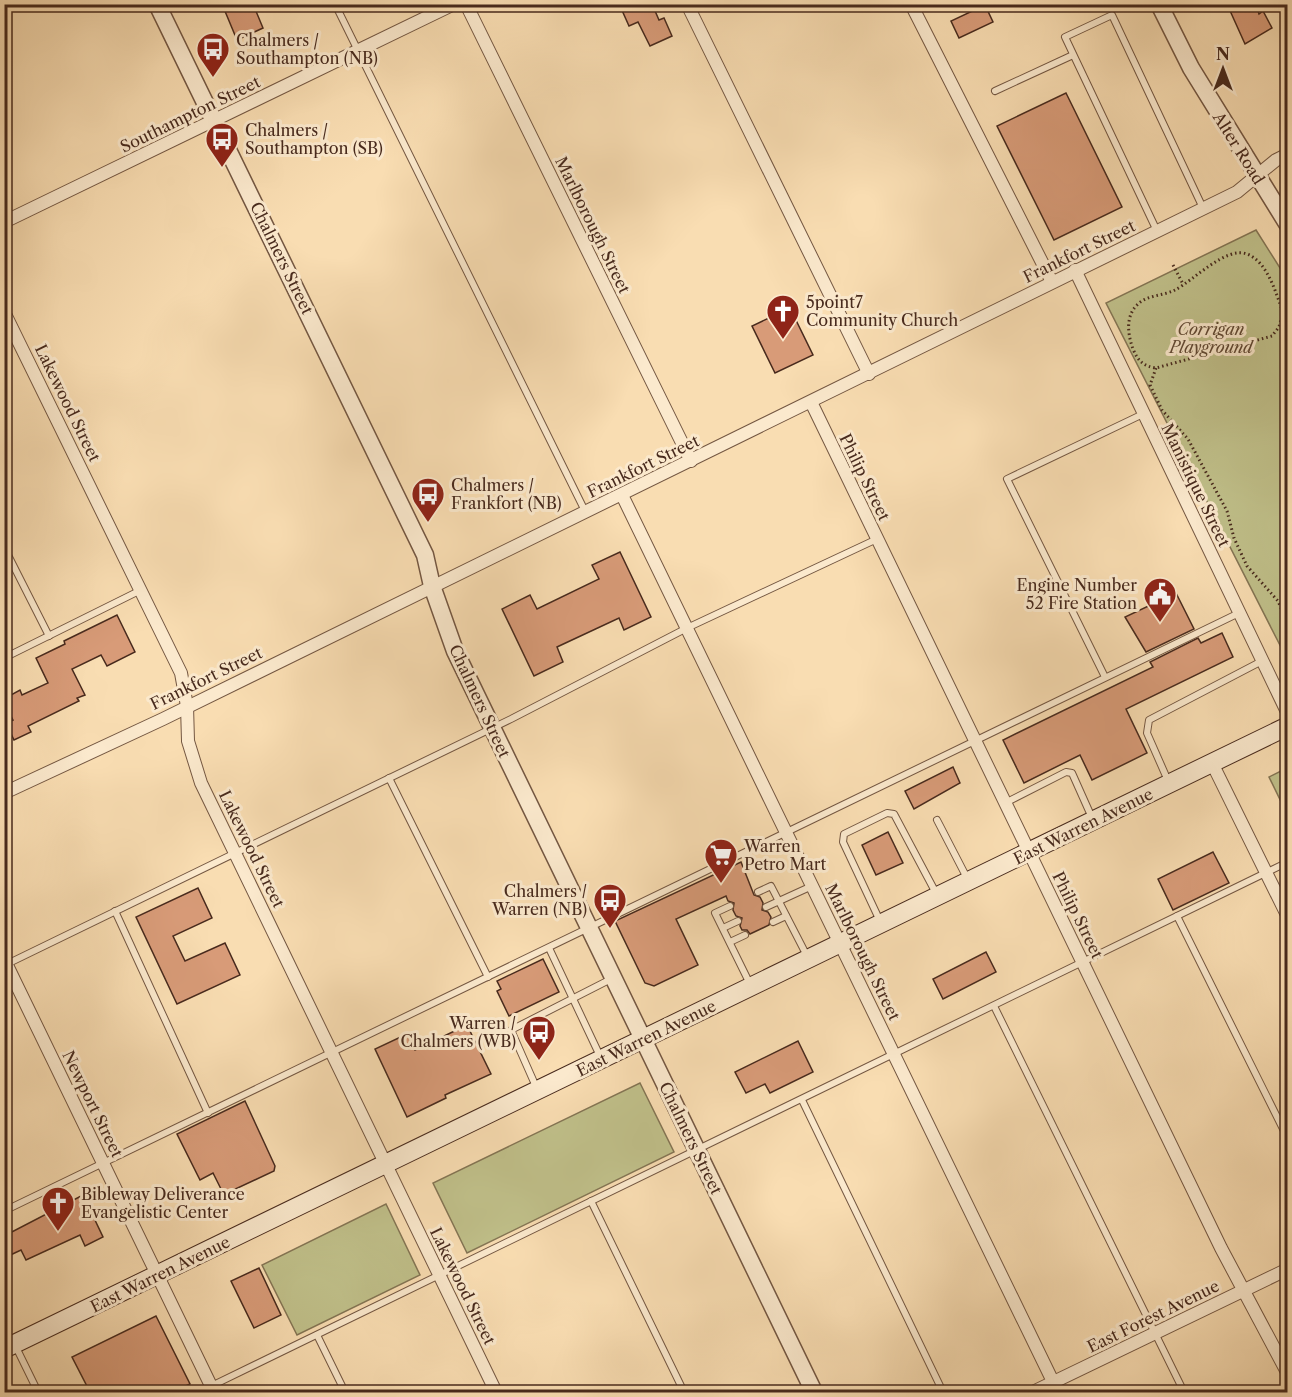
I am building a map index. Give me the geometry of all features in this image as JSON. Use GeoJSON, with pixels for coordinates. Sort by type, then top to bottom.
{"type":"FeatureCollection","features":[{"type":"Feature","properties":{"kind":"main road","name":"East Warren Avenue"},"geometry":{"type":"LineString","coordinates":[[10,1347],[1287,726]]}},
{"type":"Feature","properties":{"kind":"street","name":"Chalmers Street"},"geometry":{"type":"LineString","coordinates":[[158,4],[425,555],[432,586],[455,651],[814,1392]]}},
{"type":"Feature","properties":{"kind":"street","name":"Southampton Street"},"geometry":{"type":"LineString","coordinates":[[4,222],[454,4]]}},
{"type":"Feature","properties":{"kind":"street","name":"Marlborough Street"},"geometry":{"type":"LineString","coordinates":[[466,4],[691,461]]}},
{"type":"Feature","properties":{"kind":"street"},"geometry":{"type":"LineString","coordinates":[[687,4],[869,374]]}},
{"type":"Feature","properties":{"kind":"street"},"geometry":{"type":"LineString","coordinates":[[910,4],[1052,282]]}},
{"type":"Feature","properties":{"kind":"street","name":"Alter Road"},"geometry":{"type":"LineString","coordinates":[[1159,4],[1191,68],[1287,225]]}},
{"type":"Feature","properties":{"kind":"street","name":"Frankfort Street"},"geometry":{"type":"LineString","coordinates":[[4,793],[622,495],[1237,192],[1257,178],[1276,160],[1287,154]]}},
{"type":"Feature","properties":{"kind":"street","name":"Manistique Street"},"geometry":{"type":"LineString","coordinates":[[1075,270],[1287,714]]}},
{"type":"Feature","properties":{"kind":"street","name":"Lakewood Street"},"geometry":{"type":"LineString","coordinates":[[4,312],[181,672],[188,706],[188,741],[201,783],[496,1392]]}},
{"type":"Feature","properties":{"kind":"street","name":"Philip Street"},"geometry":{"type":"LineString","coordinates":[[811,402],[1083,963],[1287,1374]]}},
{"type":"Feature","properties":{"kind":"street","name":"Marlborough Street"},"geometry":{"type":"LineString","coordinates":[[622,495],[1055,1388]]}},
{"type":"Feature","properties":{"kind":"street"},"geometry":{"type":"LineString","coordinates":[[1212,763],[1287,917]]}},
{"type":"Feature","properties":{"kind":"street","name":"Newport Street"},"geometry":{"type":"LineString","coordinates":[[5,963],[213,1390]]}},
{"type":"Feature","properties":{"kind":"street","name":"East Forest Avenue"},"geometry":{"type":"LineString","coordinates":[[1033,1392],[1055,1388],[1155,1334],[1287,1269]]}},
{"type":"Feature","properties":{"kind":"lane"},"geometry":{"type":"LineString","coordinates":[[335,4],[586,512]]}},
{"type":"Feature","properties":{"kind":"lane"},"geometry":{"type":"LineString","coordinates":[[1157,231],[1065,37],[1112,15],[1203,208]]}},
{"type":"Feature","properties":{"kind":"lane"},"geometry":{"type":"LineString","coordinates":[[995,91],[1073,55]]}},
{"type":"Feature","properties":{"kind":"lane"},"geometry":{"type":"LineString","coordinates":[[1105,677],[1007,479],[1144,414]]}},
{"type":"Feature","properties":{"kind":"lane"},"geometry":{"type":"LineString","coordinates":[[5,963],[492,728],[687,628],[877,539]]}},
{"type":"Feature","properties":{"kind":"lane"},"geometry":{"type":"LineString","coordinates":[[4,547],[49,636]]}},
{"type":"Feature","properties":{"kind":"lane"},"geometry":{"type":"LineString","coordinates":[[4,658],[141,590]]}},
{"type":"Feature","properties":{"kind":"lane"},"geometry":{"type":"LineString","coordinates":[[4,1201],[6,1210],[104,1164],[1239,613]]}},
{"type":"Feature","properties":{"kind":"lane"},"geometry":{"type":"LineString","coordinates":[[1170,783],[1147,733],[1149,720],[1262,662]]}},
{"type":"Feature","properties":{"kind":"lane"},"geometry":{"type":"LineString","coordinates":[[1005,803],[1066,772],[1072,773],[1094,820]]}},
{"type":"Feature","properties":{"kind":"lane"},"geometry":{"type":"LineString","coordinates":[[389,778],[488,977]]}},
{"type":"Feature","properties":{"kind":"lane"},"geometry":{"type":"LineString","coordinates":[[881,924],[843,842],[843,834],[886,813],[894,814],[937,896]]}},
{"type":"Feature","properties":{"kind":"lane"},"geometry":{"type":"LineString","coordinates":[[937,820],[969,881]]}},
{"type":"Feature","properties":{"kind":"lane"},"geometry":{"type":"LineString","coordinates":[[199,1392],[213,1390],[317,1335],[439,1275],[895,1056],[1287,862]]}},
{"type":"Feature","properties":{"kind":"lane"},"geometry":{"type":"LineString","coordinates":[[766,907],[812,885]]}},
{"type":"Feature","properties":{"kind":"lane"},"geometry":{"type":"LineString","coordinates":[[758,892],[771,886],[808,959]]}},
{"type":"Feature","properties":{"kind":"lane"},"geometry":{"type":"LineString","coordinates":[[730,906],[715,913],[752,987]]}},
{"type":"Feature","properties":{"kind":"lane"},"geometry":{"type":"LineString","coordinates":[[115,911],[208,1113]]}},
{"type":"Feature","properties":{"kind":"lane"},"geometry":{"type":"LineString","coordinates":[[773,922],[786,916]]}},
{"type":"Feature","properties":{"kind":"lane"},"geometry":{"type":"LineString","coordinates":[[1177,916],[1287,1139]]}},
{"type":"Feature","properties":{"kind":"lane"},"geometry":{"type":"LineString","coordinates":[[723,928],[738,921]]}},
{"type":"Feature","properties":{"kind":"lane"},"geometry":{"type":"LineString","coordinates":[[730,942],[744,935]]}},
{"type":"Feature","properties":{"kind":"lane"},"geometry":{"type":"LineString","coordinates":[[549,948],[602,1059]]}},
{"type":"Feature","properties":{"kind":"lane"},"geometry":{"type":"LineString","coordinates":[[538,1090],[511,1030],[614,978]]}},
{"type":"Feature","properties":{"kind":"lane"},"geometry":{"type":"LineString","coordinates":[[994,1006],[1184,1392]]}},
{"type":"Feature","properties":{"kind":"lane"},"geometry":{"type":"LineString","coordinates":[[802,1100],[943,1392]]}},
{"type":"Feature","properties":{"kind":"lane"},"geometry":{"type":"LineString","coordinates":[[591,1201],[684,1392]]}},
{"type":"Feature","properties":{"kind":"lane"},"geometry":{"type":"LineString","coordinates":[[317,1335],[345,1392]]}},
{"type":"Feature","properties":{"kind":"lane"},"geometry":{"type":"LineString","coordinates":[[10,1347],[38,1392]]}},
{"type":"Feature","properties":{"kind":"path"},"geometry":{"type":"LineString","coordinates":[[1230,253],[1245,253],[1252,256],[1268,275],[1285,311],[1279,327],[1272,336],[1156,369],[1145,367],[1137,359],[1129,330],[1131,313],[1137,304],[1149,297],[1165,294],[1183,284],[1230,253]]}},
{"type":"Feature","properties":{"kind":"path"},"geometry":{"type":"LineString","coordinates":[[1173,265],[1183,284]]}},
{"type":"Feature","properties":{"kind":"path"},"geometry":{"type":"LineString","coordinates":[[1156,369],[1150,385],[1159,405],[1188,439],[1227,511],[1234,538],[1247,566],[1254,578],[1278,602],[1287,624]]}},
{"type":"Feature","properties":{"kind":"green space","name":"Corrigan Playground"},"geometry":{"type":"Polygon","coordinates":[[[1256,230],[1287,279],[1287,659],[1106,303],[1256,230]]]}},
{"type":"Feature","properties":{"kind":"green space"},"geometry":{"type":"Polygon","coordinates":[[[1287,768],[1287,814],[1269,777],[1287,768]]]}},
{"type":"Feature","properties":{"kind":"green space"},"geometry":{"type":"Polygon","coordinates":[[[640,1083],[674,1152],[467,1253],[433,1183],[640,1083]]]}},
{"type":"Feature","properties":{"kind":"green space"},"geometry":{"type":"Polygon","coordinates":[[[386,1204],[420,1275],[297,1335],[262,1265],[386,1204]]]}},
{"type":"Feature","properties":{"kind":"building"},"geometry":{"type":"Polygon","coordinates":[[[222,4],[253,4],[263,28],[237,40],[222,4]]]}},
{"type":"Feature","properties":{"kind":"building"},"geometry":{"type":"Polygon","coordinates":[[[629,4],[652,4],[659,20],[664,18],[672,36],[650,46],[638,22],[629,26],[621,8],[629,4]]]}},
{"type":"Feature","properties":{"kind":"building"},"geometry":{"type":"Polygon","coordinates":[[[1227,4],[1256,4],[1259,14],[1263,11],[1272,28],[1245,44],[1227,4]]]}},
{"type":"Feature","properties":{"kind":"building"},"geometry":{"type":"Polygon","coordinates":[[[985,5],[993,22],[959,38],[951,21],[985,5]]]}},
{"type":"Feature","properties":{"kind":"building"},"geometry":{"type":"Polygon","coordinates":[[[1066,93],[1122,207],[1054,240],[997,126],[1066,93]]]}},
{"type":"Feature","properties":{"kind":"building","name":"5point7 Community Church"},"geometry":{"type":"Polygon","coordinates":[[[790,308],[813,355],[775,373],[752,326],[790,308]]]}},
{"type":"Feature","properties":{"kind":"building"},"geometry":{"type":"Polygon","coordinates":[[[620,552],[651,617],[624,630],[619,618],[557,647],[563,662],[534,676],[502,609],[530,595],[537,609],[599,579],[592,565],[620,552]]]}},
{"type":"Feature","properties":{"kind":"building","name":"Engine Number 52 Fire Station"},"geometry":{"type":"Polygon","coordinates":[[[1176,593],[1194,629],[1146,652],[1125,617],[1176,593]]]}},
{"type":"Feature","properties":{"kind":"building"},"geometry":{"type":"Polygon","coordinates":[[[117,615],[135,652],[107,666],[101,655],[72,669],[85,695],[77,698],[79,701],[28,726],[31,732],[14,740],[6,723],[13,720],[5,704],[11,701],[9,696],[20,690],[22,695],[48,683],[36,658],[65,644],[64,641],[117,615]]]}},
{"type":"Feature","properties":{"kind":"building"},"geometry":{"type":"Polygon","coordinates":[[[1222,633],[1233,657],[1126,709],[1147,753],[1092,780],[1080,755],[1024,783],[1003,740],[1153,667],[1150,662],[1198,638],[1201,643],[1222,633]]]}},
{"type":"Feature","properties":{"kind":"building"},"geometry":{"type":"Polygon","coordinates":[[[953,767],[960,783],[914,809],[905,791],[953,767]]]}},
{"type":"Feature","properties":{"kind":"building"},"geometry":{"type":"Polygon","coordinates":[[[888,832],[903,863],[876,875],[862,845],[888,832]]]}},
{"type":"Feature","properties":{"kind":"building"},"geometry":{"type":"Polygon","coordinates":[[[1213,852],[1229,883],[1173,910],[1158,879],[1213,852]]]}},
{"type":"Feature","properties":{"kind":"building"},"geometry":{"type":"Polygon","coordinates":[[[741,862],[754,895],[760,897],[763,903],[762,910],[768,912],[771,917],[769,925],[750,934],[747,930],[742,930],[740,926],[742,918],[736,916],[733,910],[734,903],[728,901],[726,896],[676,919],[698,965],[654,986],[645,983],[615,921],[741,862]]]}},
{"type":"Feature","properties":{"kind":"building"},"geometry":{"type":"Polygon","coordinates":[[[198,888],[212,918],[173,936],[185,961],[225,943],[240,975],[177,1004],[136,917],[198,888]]]}},
{"type":"Feature","properties":{"kind":"building"},"geometry":{"type":"Polygon","coordinates":[[[986,952],[996,972],[943,999],[933,979],[986,952]]]}},
{"type":"Feature","properties":{"kind":"building"},"geometry":{"type":"Polygon","coordinates":[[[543,959],[559,992],[509,1016],[497,991],[501,989],[497,981],[543,959]]]}},
{"type":"Feature","properties":{"kind":"building"},"geometry":{"type":"Polygon","coordinates":[[[467,1025],[491,1074],[445,1095],[446,1098],[407,1117],[375,1049],[407,1034],[415,1050],[467,1025]]]}},
{"type":"Feature","properties":{"kind":"building"},"geometry":{"type":"Polygon","coordinates":[[[798,1041],[813,1072],[770,1093],[765,1084],[746,1093],[735,1072],[798,1041]]]}},
{"type":"Feature","properties":{"kind":"building"},"geometry":{"type":"Polygon","coordinates":[[[245,1101],[275,1166],[274,1171],[227,1193],[222,1191],[213,1173],[200,1180],[177,1134],[245,1101]]]}},
{"type":"Feature","properties":{"kind":"building","name":"Bibleway Deliverance Evangelistic Center"},"geometry":{"type":"Polygon","coordinates":[[[83,1195],[103,1237],[85,1246],[80,1235],[26,1260],[21,1250],[4,1258],[4,1236],[83,1195]]]}},
{"type":"Feature","properties":{"kind":"building"},"geometry":{"type":"Polygon","coordinates":[[[259,1268],[281,1315],[254,1328],[231,1281],[259,1268]]]}},
{"type":"Feature","properties":{"kind":"building"},"geometry":{"type":"Polygon","coordinates":[[[156,1316],[190,1384],[173,1392],[90,1392],[72,1357],[156,1316]]]}},
{"type":"Feature","properties":{"kind":"place","name":"Chalmers / Southampton (NB)"},"geometry":{"type":"Point","coordinates":[213,78]}},
{"type":"Feature","properties":{"kind":"place","name":"Chalmers / Southampton (SB)"},"geometry":{"type":"Point","coordinates":[222,168]}},
{"type":"Feature","properties":{"kind":"place","name":"5point7 Community Church"},"geometry":{"type":"Point","coordinates":[783,340]}},
{"type":"Feature","properties":{"kind":"place","name":"Chalmers / Frankfort (NB)"},"geometry":{"type":"Point","coordinates":[428,523]}},
{"type":"Feature","properties":{"kind":"place","name":"Engine Number 52 Fire Station"},"geometry":{"type":"Point","coordinates":[1160,623]}},
{"type":"Feature","properties":{"kind":"place","name":"Warren Petro Mart"},"geometry":{"type":"Point","coordinates":[721,884]}},
{"type":"Feature","properties":{"kind":"place","name":"Chalmers / Warren (NB)"},"geometry":{"type":"Point","coordinates":[610,929]}},
{"type":"Feature","properties":{"kind":"place","name":"Warren / Chalmers (WB)"},"geometry":{"type":"Point","coordinates":[539,1061]}},
{"type":"Feature","properties":{"kind":"place","name":"Bibleway Deliverance Evangelistic Center"},"geometry":{"type":"Point","coordinates":[58,1232]}}]}
